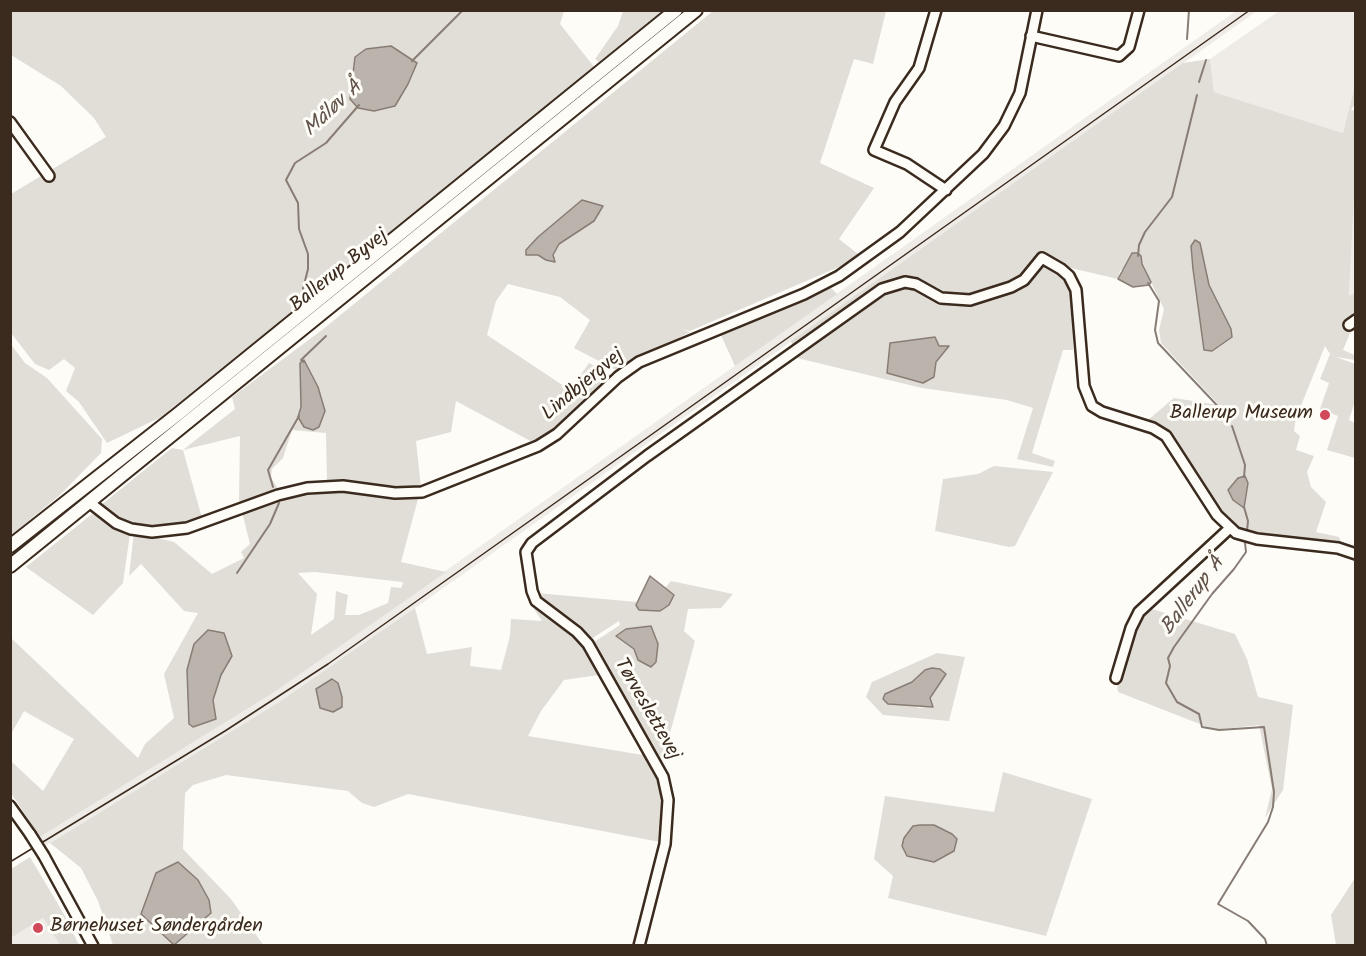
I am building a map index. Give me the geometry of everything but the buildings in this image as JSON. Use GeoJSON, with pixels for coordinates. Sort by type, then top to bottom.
{"type":"FeatureCollection","features":[{"type":"Feature","properties":{"kind":"main road","name":"Ballerup Byvej"},"geometry":{"type":"LineString","coordinates":[[10,546],[187,407],[676,10]]}},
{"type":"Feature","properties":{"kind":"main road","name":"Ballerup Byvej"},"geometry":{"type":"LineString","coordinates":[[10,566],[696,10]]}},
{"type":"Feature","properties":{"kind":"street"},"geometry":{"type":"LineString","coordinates":[[936,10],[919,68],[895,102],[874,150],[907,164],[946,190]]}},
{"type":"Feature","properties":{"kind":"street","name":"Lindbjergvej"},"geometry":{"type":"LineString","coordinates":[[89,502],[116,524],[152,532],[187,528],[278,495],[307,488],[342,486],[409,494],[443,485],[544,442],[639,362],[804,294],[839,276],[872,254],[946,190],[983,154],[1013,110],[1020,93],[1037,10]]}},
{"type":"Feature","properties":{"kind":"street"},"geometry":{"type":"LineString","coordinates":[[1031,36],[1112,57],[1119,56],[1129,47],[1139,10]]}},
{"type":"Feature","properties":{"kind":"street"},"geometry":{"type":"LineString","coordinates":[[10,122],[49,176]]}},
{"type":"Feature","properties":{"kind":"street","name":"Tørveslettevej"},"geometry":{"type":"LineString","coordinates":[[639,945],[665,844],[668,800],[663,777],[588,644],[578,632],[536,601],[532,591],[526,552],[532,543],[674,436],[882,288],[905,282],[915,284],[941,298],[970,300],[1011,287],[1024,280],[1042,258],[1070,276],[1076,290],[1084,386],[1092,406],[1102,412],[1153,428],[1166,436],[1217,515],[1230,528]]}},
{"type":"Feature","properties":{"kind":"street"},"geometry":{"type":"LineString","coordinates":[[1116,678],[1131,628],[1139,612],[1230,528],[1245,537],[1338,548],[1356,554]]}},
{"type":"Feature","properties":{"kind":"street"},"geometry":{"type":"LineString","coordinates":[[10,806],[71,901],[93,945]]}},
{"type":"Feature","properties":{"kind":"shaded area"},"geometry":{"type":"Polygon","coordinates":[[[10,11],[564,11],[560,24],[595,68],[161,417],[107,443],[79,402],[66,391],[75,368],[64,359],[49,370],[35,364],[11,333],[11,194],[106,137],[94,118],[61,86],[11,55],[10,11]]]}},
{"type":"Feature","properties":{"kind":"shaded area"},"geometry":{"type":"Polygon","coordinates":[[[623,11],[662,11],[599,62],[595,59],[618,26],[623,11]]]}},
{"type":"Feature","properties":{"kind":"shaded area"},"geometry":{"type":"Polygon","coordinates":[[[713,11],[886,11],[873,64],[854,59],[820,163],[874,188],[839,239],[862,257],[690,331],[681,329],[690,332],[616,370],[574,348],[590,320],[560,297],[508,284],[496,301],[487,335],[570,390],[589,363],[614,377],[555,433],[536,444],[456,401],[451,432],[416,441],[421,488],[401,562],[446,572],[273,693],[40,837],[11,793],[11,761],[43,791],[74,739],[24,711],[11,734],[11,638],[138,758],[145,744],[174,718],[164,674],[198,613],[184,611],[141,564],[129,576],[134,532],[174,542],[212,574],[244,558],[241,552],[250,544],[239,500],[240,436],[183,450],[235,409],[232,397],[322,330],[713,11]],[[582,200],[526,250],[546,260],[553,255],[559,244],[594,221],[602,206],[582,200]],[[300,363],[301,408],[298,417],[304,427],[313,429],[300,363]],[[292,430],[283,458],[272,469],[271,477],[279,491],[327,482],[326,433],[292,430]],[[315,572],[298,573],[317,594],[311,635],[334,619],[336,591],[348,595],[345,615],[359,615],[388,603],[391,587],[401,588],[403,583],[315,572]],[[232,656],[187,670],[188,684],[212,700],[221,675],[232,656]]]}},
{"type":"Feature","properties":{"kind":"shaded area"},"geometry":{"type":"Polygon","coordinates":[[[1236,11],[1257,11],[380,633],[279,702],[45,846],[40,837],[273,693],[1236,11]]]}},
{"type":"Feature","properties":{"kind":"shaded area"},"geometry":{"type":"Polygon","coordinates":[[[1279,11],[1355,11],[1355,85],[1343,133],[1214,92],[1210,59],[1279,11]]]}},
{"type":"Feature","properties":{"kind":"shaded area"},"geometry":{"type":"Polygon","coordinates":[[[391,46],[417,63],[408,84],[395,106],[374,111],[358,108],[350,99],[355,57],[366,49],[391,46]]]}},
{"type":"Feature","properties":{"kind":"shaded area"},"geometry":{"type":"Polygon","coordinates":[[[1210,59],[1214,92],[1343,133],[1355,85],[1355,104],[1351,110],[1355,110],[1356,155],[1349,296],[1355,293],[1356,315],[1345,323],[1352,328],[1343,350],[1355,355],[1355,360],[1336,357],[1355,364],[1355,401],[1349,420],[1355,423],[1355,458],[1327,450],[1338,416],[1320,409],[1329,383],[1320,379],[1330,354],[1325,346],[1296,418],[1294,431],[1300,436],[1296,450],[1314,456],[1307,472],[1311,487],[1326,502],[1316,532],[1339,537],[1343,546],[1250,535],[1238,531],[1210,497],[1165,429],[1142,425],[1174,398],[1219,405],[1161,343],[1159,330],[1164,309],[1142,264],[1141,256],[1120,271],[1118,279],[1058,265],[1072,291],[1073,350],[1063,350],[1032,453],[1055,461],[1053,467],[1017,459],[1033,408],[1007,400],[922,388],[797,358],[791,341],[1183,63],[1210,59]]]}},
{"type":"Feature","properties":{"kind":"shaded area"},"geometry":{"type":"Polygon","coordinates":[[[1355,155],[1356,293],[1349,297],[1354,168],[1355,155]]]}},
{"type":"Feature","properties":{"kind":"shaded area"},"geometry":{"type":"Polygon","coordinates":[[[582,200],[603,206],[594,221],[559,244],[553,255],[555,262],[538,255],[526,255],[526,250],[538,237],[582,200]]]}},
{"type":"Feature","properties":{"kind":"shaded area"},"geometry":{"type":"Polygon","coordinates":[[[1195,240],[1200,243],[1209,285],[1231,329],[1232,337],[1212,351],[1204,350],[1191,246],[1195,240]]]}},
{"type":"Feature","properties":{"kind":"shaded area"},"geometry":{"type":"Polygon","coordinates":[[[1132,253],[1138,253],[1141,256],[1142,264],[1151,282],[1149,285],[1133,287],[1118,279],[1132,253]]]}},
{"type":"Feature","properties":{"kind":"shaded area"},"geometry":{"type":"Polygon","coordinates":[[[829,286],[837,294],[735,366],[720,333],[829,286]]]}},
{"type":"Feature","properties":{"kind":"shaded area"},"geometry":{"type":"Polygon","coordinates":[[[935,337],[939,346],[949,346],[936,362],[934,377],[923,383],[887,373],[890,343],[935,337]]]}},
{"type":"Feature","properties":{"kind":"shaded area"},"geometry":{"type":"Polygon","coordinates":[[[10,343],[25,363],[47,378],[102,439],[101,453],[60,495],[11,535],[10,343]]]}},
{"type":"Feature","properties":{"kind":"shaded area"},"geometry":{"type":"Polygon","coordinates":[[[304,360],[318,387],[325,411],[319,427],[313,430],[304,427],[298,417],[301,407],[300,363],[304,360]]]}},
{"type":"Feature","properties":{"kind":"shaded area"},"geometry":{"type":"Polygon","coordinates":[[[172,448],[183,450],[202,518],[184,525],[152,528],[119,521],[106,513],[101,505],[172,448]]]}},
{"type":"Feature","properties":{"kind":"shaded area"},"geometry":{"type":"Polygon","coordinates":[[[994,466],[1053,472],[1015,546],[1009,547],[935,531],[943,479],[978,474],[994,466]]]}},
{"type":"Feature","properties":{"kind":"shaded area"},"geometry":{"type":"Polygon","coordinates":[[[1245,476],[1248,483],[1244,508],[1233,500],[1228,490],[1238,478],[1245,476]]]}},
{"type":"Feature","properties":{"kind":"shaded area"},"geometry":{"type":"Polygon","coordinates":[[[92,514],[130,534],[123,583],[93,615],[26,567],[92,514]]]}},
{"type":"Feature","properties":{"kind":"shaded area"},"geometry":{"type":"Polygon","coordinates":[[[650,576],[674,595],[669,605],[660,611],[639,610],[636,605],[650,576]]]}},
{"type":"Feature","properties":{"kind":"shaded area"},"geometry":{"type":"Polygon","coordinates":[[[671,581],[733,594],[721,608],[688,609],[684,631],[695,641],[660,770],[591,644],[620,625],[619,621],[588,641],[578,631],[572,635],[587,646],[599,675],[564,680],[541,711],[528,736],[643,755],[656,774],[664,806],[660,842],[408,794],[374,807],[362,803],[348,791],[226,775],[193,785],[185,793],[183,849],[231,899],[264,946],[113,945],[98,901],[81,868],[50,843],[279,702],[415,608],[427,654],[472,647],[470,666],[501,670],[510,636],[511,619],[542,621],[534,609],[536,593],[637,602],[636,605],[674,595],[665,588],[671,581]]]}},
{"type":"Feature","properties":{"kind":"shaded area"},"geometry":{"type":"Polygon","coordinates":[[[1149,608],[1235,634],[1247,659],[1258,697],[1293,705],[1283,790],[1265,818],[1272,789],[1259,725],[1215,730],[1118,692],[1117,685],[1134,630],[1149,608]]]}},
{"type":"Feature","properties":{"kind":"shaded area"},"geometry":{"type":"Polygon","coordinates":[[[651,626],[658,644],[656,662],[651,667],[638,660],[634,649],[616,636],[626,629],[651,626]]]}},
{"type":"Feature","properties":{"kind":"shaded area"},"geometry":{"type":"Polygon","coordinates":[[[208,630],[224,633],[232,656],[221,675],[213,700],[216,719],[193,727],[189,724],[187,670],[194,644],[208,630]]]}},
{"type":"Feature","properties":{"kind":"shaded area"},"geometry":{"type":"Polygon","coordinates":[[[937,653],[965,657],[949,721],[883,715],[866,697],[872,682],[937,653]],[[925,670],[912,682],[885,694],[883,699],[889,704],[906,703],[919,708],[933,706],[929,702],[925,670]]]}},
{"type":"Feature","properties":{"kind":"shaded area"},"geometry":{"type":"Polygon","coordinates":[[[940,669],[946,674],[930,698],[933,707],[888,704],[883,699],[885,694],[912,682],[925,670],[940,669]]]}},
{"type":"Feature","properties":{"kind":"shaded area"},"geometry":{"type":"Polygon","coordinates":[[[332,679],[338,683],[342,697],[342,707],[333,712],[320,708],[316,689],[332,679]]]}},
{"type":"Feature","properties":{"kind":"shaded area"},"geometry":{"type":"Polygon","coordinates":[[[1003,772],[1092,799],[1046,936],[888,898],[893,876],[874,859],[885,796],[994,812],[1003,772]]]}},
{"type":"Feature","properties":{"kind":"shaded area"},"geometry":{"type":"Polygon","coordinates":[[[934,825],[952,834],[957,839],[954,851],[934,862],[907,856],[902,846],[904,838],[913,826],[934,825]]]}},
{"type":"Feature","properties":{"kind":"shaded area"},"geometry":{"type":"Polygon","coordinates":[[[30,857],[65,916],[79,945],[60,945],[43,918],[11,938],[11,869],[30,857]]]}},
{"type":"Feature","properties":{"kind":"shaded area"},"geometry":{"type":"Polygon","coordinates":[[[178,862],[198,880],[209,900],[211,913],[174,945],[141,914],[156,873],[178,862]]]}},
{"type":"Feature","properties":{"kind":"shaded area"},"geometry":{"type":"Polygon","coordinates":[[[1355,878],[1355,945],[1336,945],[1331,915],[1355,878]]]}},
{"type":"Feature","properties":{"kind":"shaded area","name":"Børnehuset Søndergården"},"geometry":{"type":"Polygon","coordinates":[[[43,918],[60,945],[11,946],[11,938],[43,918]]]}},
{"type":"Feature","properties":{"kind":"waterway","name":"Måløv Å"},"geometry":{"type":"LineString","coordinates":[[412,61],[463,10]]}},
{"type":"Feature","properties":{"kind":"waterway","name":"Ballerup Å"},"geometry":{"type":"LineString","coordinates":[[1187,39],[1189,10]]}},
{"type":"Feature","properties":{"kind":"waterway"},"geometry":{"type":"LineString","coordinates":[[1199,82],[1206,60]]}},
{"type":"Feature","properties":{"kind":"waterway","name":"Ballerup Å"},"geometry":{"type":"LineString","coordinates":[[1138,256],[1139,245],[1145,232],[1172,197],[1197,95]]}},
{"type":"Feature","properties":{"kind":"waterway","name":"Måløv Å"},"geometry":{"type":"LineString","coordinates":[[303,289],[308,269],[308,254],[299,229],[298,203],[286,180],[295,163],[326,143],[359,105]]}},
{"type":"Feature","properties":{"kind":"waterway","name":"Ballerup Å"},"geometry":{"type":"LineString","coordinates":[[1148,283],[1159,301],[1155,330],[1158,343],[1229,418]]}},
{"type":"Feature","properties":{"kind":"waterway","name":"Måløv Å"},"geometry":{"type":"LineString","coordinates":[[304,362],[301,360],[326,336]]}},
{"type":"Feature","properties":{"kind":"waterway","name":"Måløv Å"},"geometry":{"type":"LineString","coordinates":[[273,487],[268,470],[299,416]]}},
{"type":"Feature","properties":{"kind":"waterway","name":"Ballerup Å"},"geometry":{"type":"LineString","coordinates":[[1232,426],[1245,465],[1244,477]]}},
{"type":"Feature","properties":{"kind":"waterway","name":"Måløv Å"},"geometry":{"type":"LineString","coordinates":[[237,573],[270,524],[279,503]]}},
{"type":"Feature","properties":{"kind":"waterway","name":"Ballerup Å"},"geometry":{"type":"LineString","coordinates":[[1244,507],[1248,521],[1247,531]]}},
{"type":"Feature","properties":{"kind":"waterway","name":"Ballerup Å"},"geometry":{"type":"LineString","coordinates":[[1245,543],[1246,552],[1174,647],[1168,658],[1170,666],[1166,683],[1177,702],[1199,714],[1202,727],[1219,730],[1264,727],[1274,792],[1273,807],[1268,822],[1218,904],[1248,921],[1265,939],[1267,946]]}},
{"type":"Feature","properties":{"kind":"tram line"},"geometry":{"type":"LineString","coordinates":[[10,862],[225,731],[328,664],[1250,10]]}},
{"type":"Feature","properties":{"kind":"place","name":"Ballerup Museum"},"geometry":{"type":"Point","coordinates":[1325,415]}},
{"type":"Feature","properties":{"kind":"place","name":"Børnehuset Søndergården"},"geometry":{"type":"Point","coordinates":[38,928]}}]}
